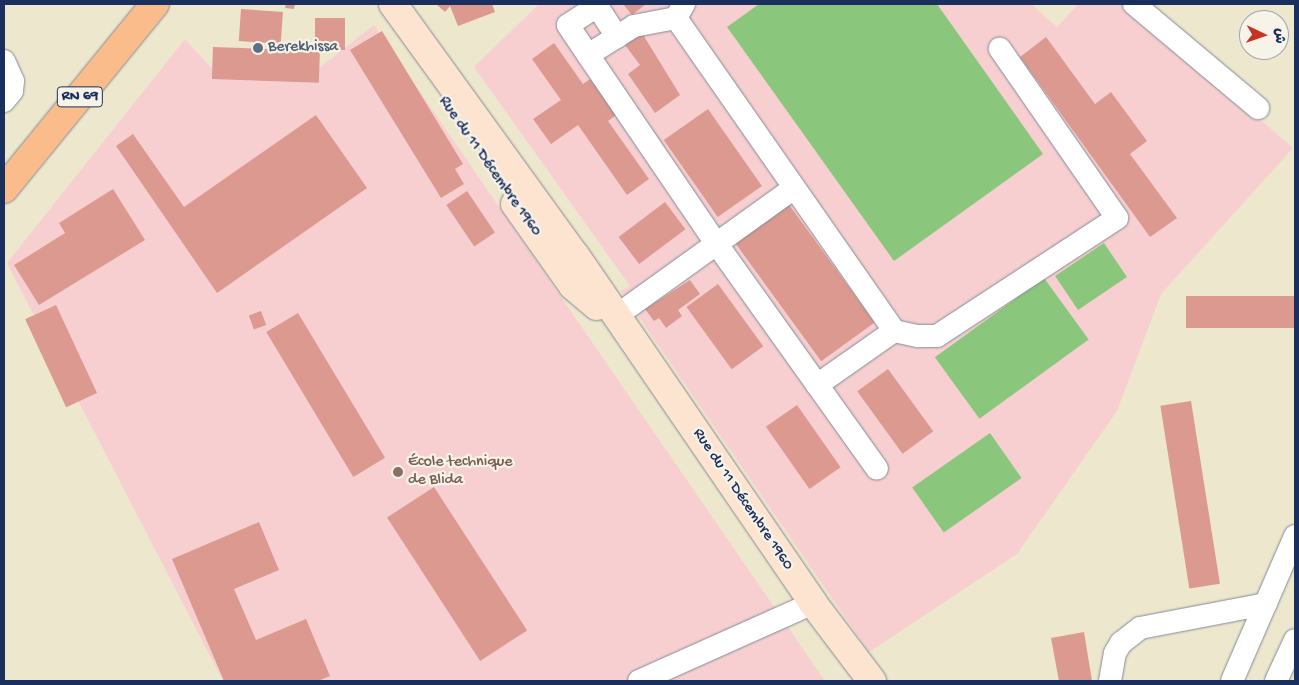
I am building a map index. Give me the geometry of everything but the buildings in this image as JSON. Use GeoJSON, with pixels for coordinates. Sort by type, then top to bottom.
{"type":"FeatureCollection","features":[{"type":"Feature","properties":{"kind":"main road","name":"RN 69"},"geometry":{"type":"LineString","coordinates":[[4,189],[155,4]]}},
{"type":"Feature","properties":{"kind":"main road","name":"Rue du 11 Décembre 1960"},"geometry":{"type":"LineString","coordinates":[[375,4],[573,286],[584,297],[616,316]]}},
{"type":"Feature","properties":{"kind":"main road","name":"Rue du 11 Décembre 1960"},"geometry":{"type":"LineString","coordinates":[[393,4],[575,255],[813,603],[872,681]]}},
{"type":"Feature","properties":{"kind":"main road","name":"Rue du 11 Décembre 1960"},"geometry":{"type":"LineString","coordinates":[[415,4],[593,256],[608,284],[616,316]]}},
{"type":"Feature","properties":{"kind":"street"},"geometry":{"type":"LineString","coordinates":[[1134,4],[1258,108]]}},
{"type":"Feature","properties":{"kind":"street"},"geometry":{"type":"LineString","coordinates":[[616,37],[597,6],[568,25],[716,244],[877,469]]}},
{"type":"Feature","properties":{"kind":"street"},"geometry":{"type":"LineString","coordinates":[[588,55],[634,26],[680,11],[793,189],[894,330],[918,336],[937,336],[1117,218],[1000,49]]}},
{"type":"Feature","properties":{"kind":"street"},"geometry":{"type":"LineString","coordinates":[[4,61],[13,81],[12,91],[4,101]]}},
{"type":"Feature","properties":{"kind":"street"},"geometry":{"type":"LineString","coordinates":[[616,316],[793,189]]}},
{"type":"Feature","properties":{"kind":"street"},"geometry":{"type":"LineString","coordinates":[[817,385],[894,330]]}},
{"type":"Feature","properties":{"kind":"street"},"geometry":{"type":"LineString","coordinates":[[1232,681],[1295,536]]}},
{"type":"Feature","properties":{"kind":"street"},"geometry":{"type":"LineString","coordinates":[[639,681],[813,603]]}},
{"type":"Feature","properties":{"kind":"street"},"geometry":{"type":"LineString","coordinates":[[1110,681],[1114,653],[1121,643],[1140,628],[1266,604]]}},
{"type":"Feature","properties":{"kind":"street"},"geometry":{"type":"LineString","coordinates":[[1276,681],[1291,649]]}},
{"type":"Feature","properties":{"kind":"street"},"geometry":{"type":"LineString","coordinates":[[1290,681],[1291,649]]}},
{"type":"Feature","properties":{"kind":"shaded area"},"geometry":{"type":"Polygon","coordinates":[[[539,4],[1031,4],[1057,27],[1078,4],[1128,4],[1293,148],[1161,294],[1117,411],[1017,554],[869,652],[621,291],[630,286],[474,67],[539,4]]]}},
{"type":"Feature","properties":{"kind":"shaded area","name":"École technique de Blida"},"geometry":{"type":"Polygon","coordinates":[[[374,25],[825,681],[223,681],[7,263],[185,39],[213,70],[318,69],[374,25]]]}},
{"type":"Feature","properties":{"kind":"green space"},"geometry":{"type":"Polygon","coordinates":[[[759,4],[937,4],[1043,154],[894,261],[727,27],[759,4]]]}},
{"type":"Feature","properties":{"kind":"green space"},"geometry":{"type":"Polygon","coordinates":[[[1104,243],[1127,277],[1078,310],[1055,276],[1104,243]]]}},
{"type":"Feature","properties":{"kind":"green space"},"geometry":{"type":"Polygon","coordinates":[[[1044,278],[1089,339],[979,419],[935,357],[1044,278]]]}},
{"type":"Feature","properties":{"kind":"green space"},"geometry":{"type":"Polygon","coordinates":[[[990,433],[1022,478],[944,533],[912,487],[990,433]]]}},
{"type":"Feature","properties":{"kind":"place","name":"Berekhissa"},"geometry":{"type":"Point","coordinates":[258,48]}},
{"type":"Feature","properties":{"kind":"place","name":"École technique de Blida"},"geometry":{"type":"Point","coordinates":[398,472]}}]}
